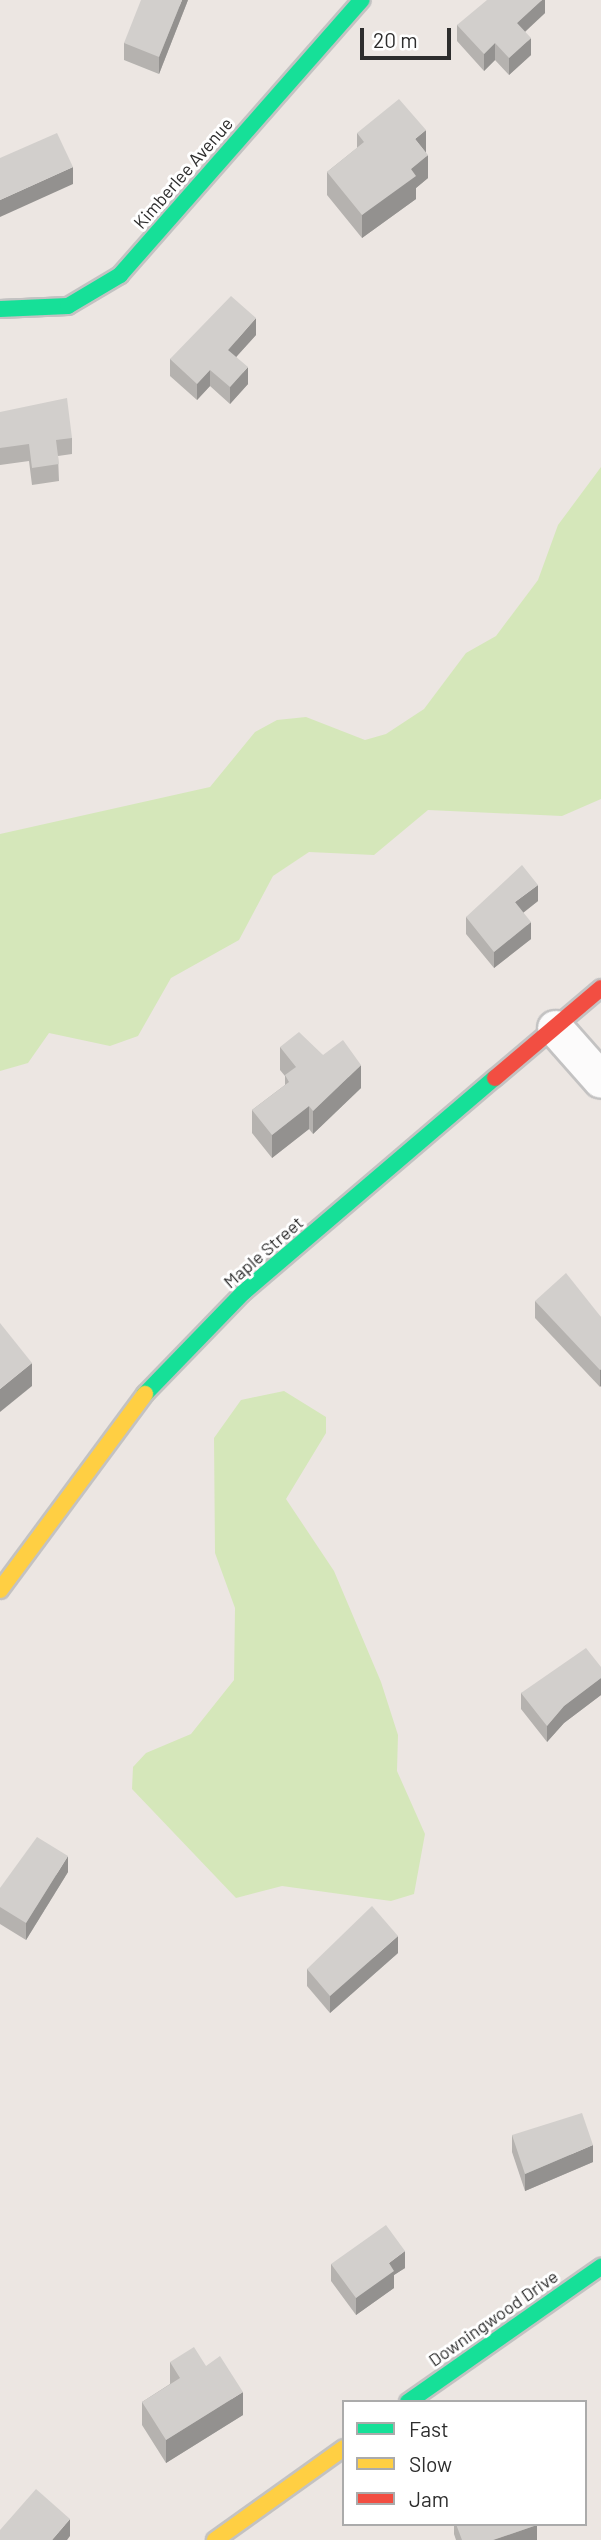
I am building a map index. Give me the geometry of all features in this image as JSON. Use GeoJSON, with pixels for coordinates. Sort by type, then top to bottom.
{"type":"FeatureCollection","features":[{"type":"Feature","properties":{"kind":"street","name":"Kimberlee Avenue"},"geometry":{"type":"LineString","coordinates":[[0,309],[68,306],[120,275],[362,0]]}},
{"type":"Feature","properties":{"kind":"street","name":"Maple Street"},"geometry":{"type":"LineString","coordinates":[[0,1590],[156,1379],[244,1292],[601,988]]}},
{"type":"Feature","properties":{"kind":"street"},"geometry":{"type":"LineString","coordinates":[[555,1028],[601,1080]]}},
{"type":"Feature","properties":{"kind":"street","name":"Downingwood Drive"},"geometry":{"type":"LineString","coordinates":[[411,2400],[601,2267]]}},
{"type":"Feature","properties":{"kind":"street"},"geometry":{"type":"LineString","coordinates":[[215,2540],[342,2449]]}},
{"type":"Feature","properties":{"kind":"green space"},"geometry":{"type":"Polygon","coordinates":[[[601,467],[601,799],[562,816],[428,810],[374,855],[309,852],[273,876],[239,940],[171,978],[138,1036],[110,1046],[49,1033],[28,1063],[0,1071],[0,834],[210,787],[255,732],[277,720],[306,717],[365,740],[386,734],[424,709],[466,653],[496,636],[538,580],[558,525],[601,467]]]}},
{"type":"Feature","properties":{"kind":"green space"},"geometry":{"type":"Polygon","coordinates":[[[284,1391],[326,1417],[326,1433],[286,1499],[334,1571],[381,1682],[398,1735],[397,1771],[425,1834],[414,1894],[391,1901],[282,1886],[236,1898],[132,1789],[133,1767],[146,1753],[191,1734],[234,1680],[235,1608],[215,1553],[214,1438],[241,1400],[284,1391]]]}},
{"type":"Feature","properties":{"kind":"building"},"geometry":{"type":"Polygon","coordinates":[[[141,0],[182,0],[159,57],[124,43],[141,0]]]}},
{"type":"Feature","properties":{"kind":"building"},"geometry":{"type":"Polygon","coordinates":[[[487,0],[542,0],[517,23],[531,38],[509,58],[495,43],[484,54],[457,25],[487,0]]]}},
{"type":"Feature","properties":{"kind":"building"},"geometry":{"type":"Polygon","coordinates":[[[399,99],[426,130],[415,139],[428,155],[411,169],[416,176],[362,215],[327,172],[364,142],[357,133],[399,99]]]}},
{"type":"Feature","properties":{"kind":"building"},"geometry":{"type":"Polygon","coordinates":[[[57,133],[73,167],[0,200],[0,158],[57,133]]]}},
{"type":"Feature","properties":{"kind":"building"},"geometry":{"type":"Polygon","coordinates":[[[231,296],[256,318],[228,350],[248,367],[230,387],[210,370],[197,384],[170,359],[231,296]]]}},
{"type":"Feature","properties":{"kind":"building"},"geometry":{"type":"Polygon","coordinates":[[[67,398],[72,438],[56,440],[59,464],[32,468],[29,444],[0,448],[0,412],[67,398]]]}},
{"type":"Feature","properties":{"kind":"building"},"geometry":{"type":"Polygon","coordinates":[[[522,865],[538,885],[515,902],[531,922],[494,952],[466,917],[522,865]]]}},
{"type":"Feature","properties":{"kind":"building"},"geometry":{"type":"Polygon","coordinates":[[[299,1032],[323,1055],[343,1040],[361,1065],[313,1111],[309,1106],[272,1135],[252,1110],[289,1082],[285,1075],[296,1067],[280,1047],[299,1032]]]}},
{"type":"Feature","properties":{"kind":"building"},"geometry":{"type":"Polygon","coordinates":[[[566,1273],[601,1317],[600,1370],[535,1301],[566,1273]]]}},
{"type":"Feature","properties":{"kind":"building"},"geometry":{"type":"Polygon","coordinates":[[[0,1323],[32,1363],[0,1389],[0,1323]]]}},
{"type":"Feature","properties":{"kind":"building"},"geometry":{"type":"Polygon","coordinates":[[[586,1648],[601,1667],[601,1678],[564,1706],[547,1726],[521,1693],[586,1648]]]}},
{"type":"Feature","properties":{"kind":"building"},"geometry":{"type":"Polygon","coordinates":[[[37,1837],[68,1856],[26,1923],[0,1907],[0,1888],[37,1837]]]}},
{"type":"Feature","properties":{"kind":"building"},"geometry":{"type":"Polygon","coordinates":[[[372,1906],[398,1936],[330,1996],[307,1969],[372,1906]]]}},
{"type":"Feature","properties":{"kind":"building"},"geometry":{"type":"Polygon","coordinates":[[[582,2113],[593,2145],[525,2174],[512,2135],[582,2113]]]}},
{"type":"Feature","properties":{"kind":"building"},"geometry":{"type":"Polygon","coordinates":[[[386,2225],[405,2251],[389,2263],[394,2271],[356,2298],[331,2264],[386,2225]]]}},
{"type":"Feature","properties":{"kind":"building"},"geometry":{"type":"Polygon","coordinates":[[[194,2347],[206,2366],[220,2356],[243,2392],[166,2440],[142,2402],[180,2378],[170,2362],[194,2347]]]}},
{"type":"Feature","properties":{"kind":"building"},"geometry":{"type":"Polygon","coordinates":[[[36,2489],[70,2519],[52,2540],[0,2540],[0,2530],[36,2489]]]}},
{"type":"Feature","properties":{"kind":"building"},"geometry":{"type":"Polygon","coordinates":[[[457,2526],[534,2526],[493,2540],[462,2540],[457,2526]]]}},
{"type":"Feature","properties":{"kind":"traffic: fast"},"geometry":{"type":"LineString","coordinates":[[0,309],[68,306],[120,275],[362,0]]}},
{"type":"Feature","properties":{"kind":"traffic: fast"},"geometry":{"type":"LineString","coordinates":[[145,1394],[244,1292],[495,1078]]}},
{"type":"Feature","properties":{"kind":"traffic: fast"},"geometry":{"type":"LineString","coordinates":[[411,2400],[601,2267]]}},
{"type":"Feature","properties":{"kind":"traffic: slow"},"geometry":{"type":"LineString","coordinates":[[0,1590],[145,1394]]}},
{"type":"Feature","properties":{"kind":"traffic: slow"},"geometry":{"type":"LineString","coordinates":[[215,2540],[342,2449]]}},
{"type":"Feature","properties":{"kind":"traffic: jam"},"geometry":{"type":"LineString","coordinates":[[495,1078],[601,988]]}}]}
